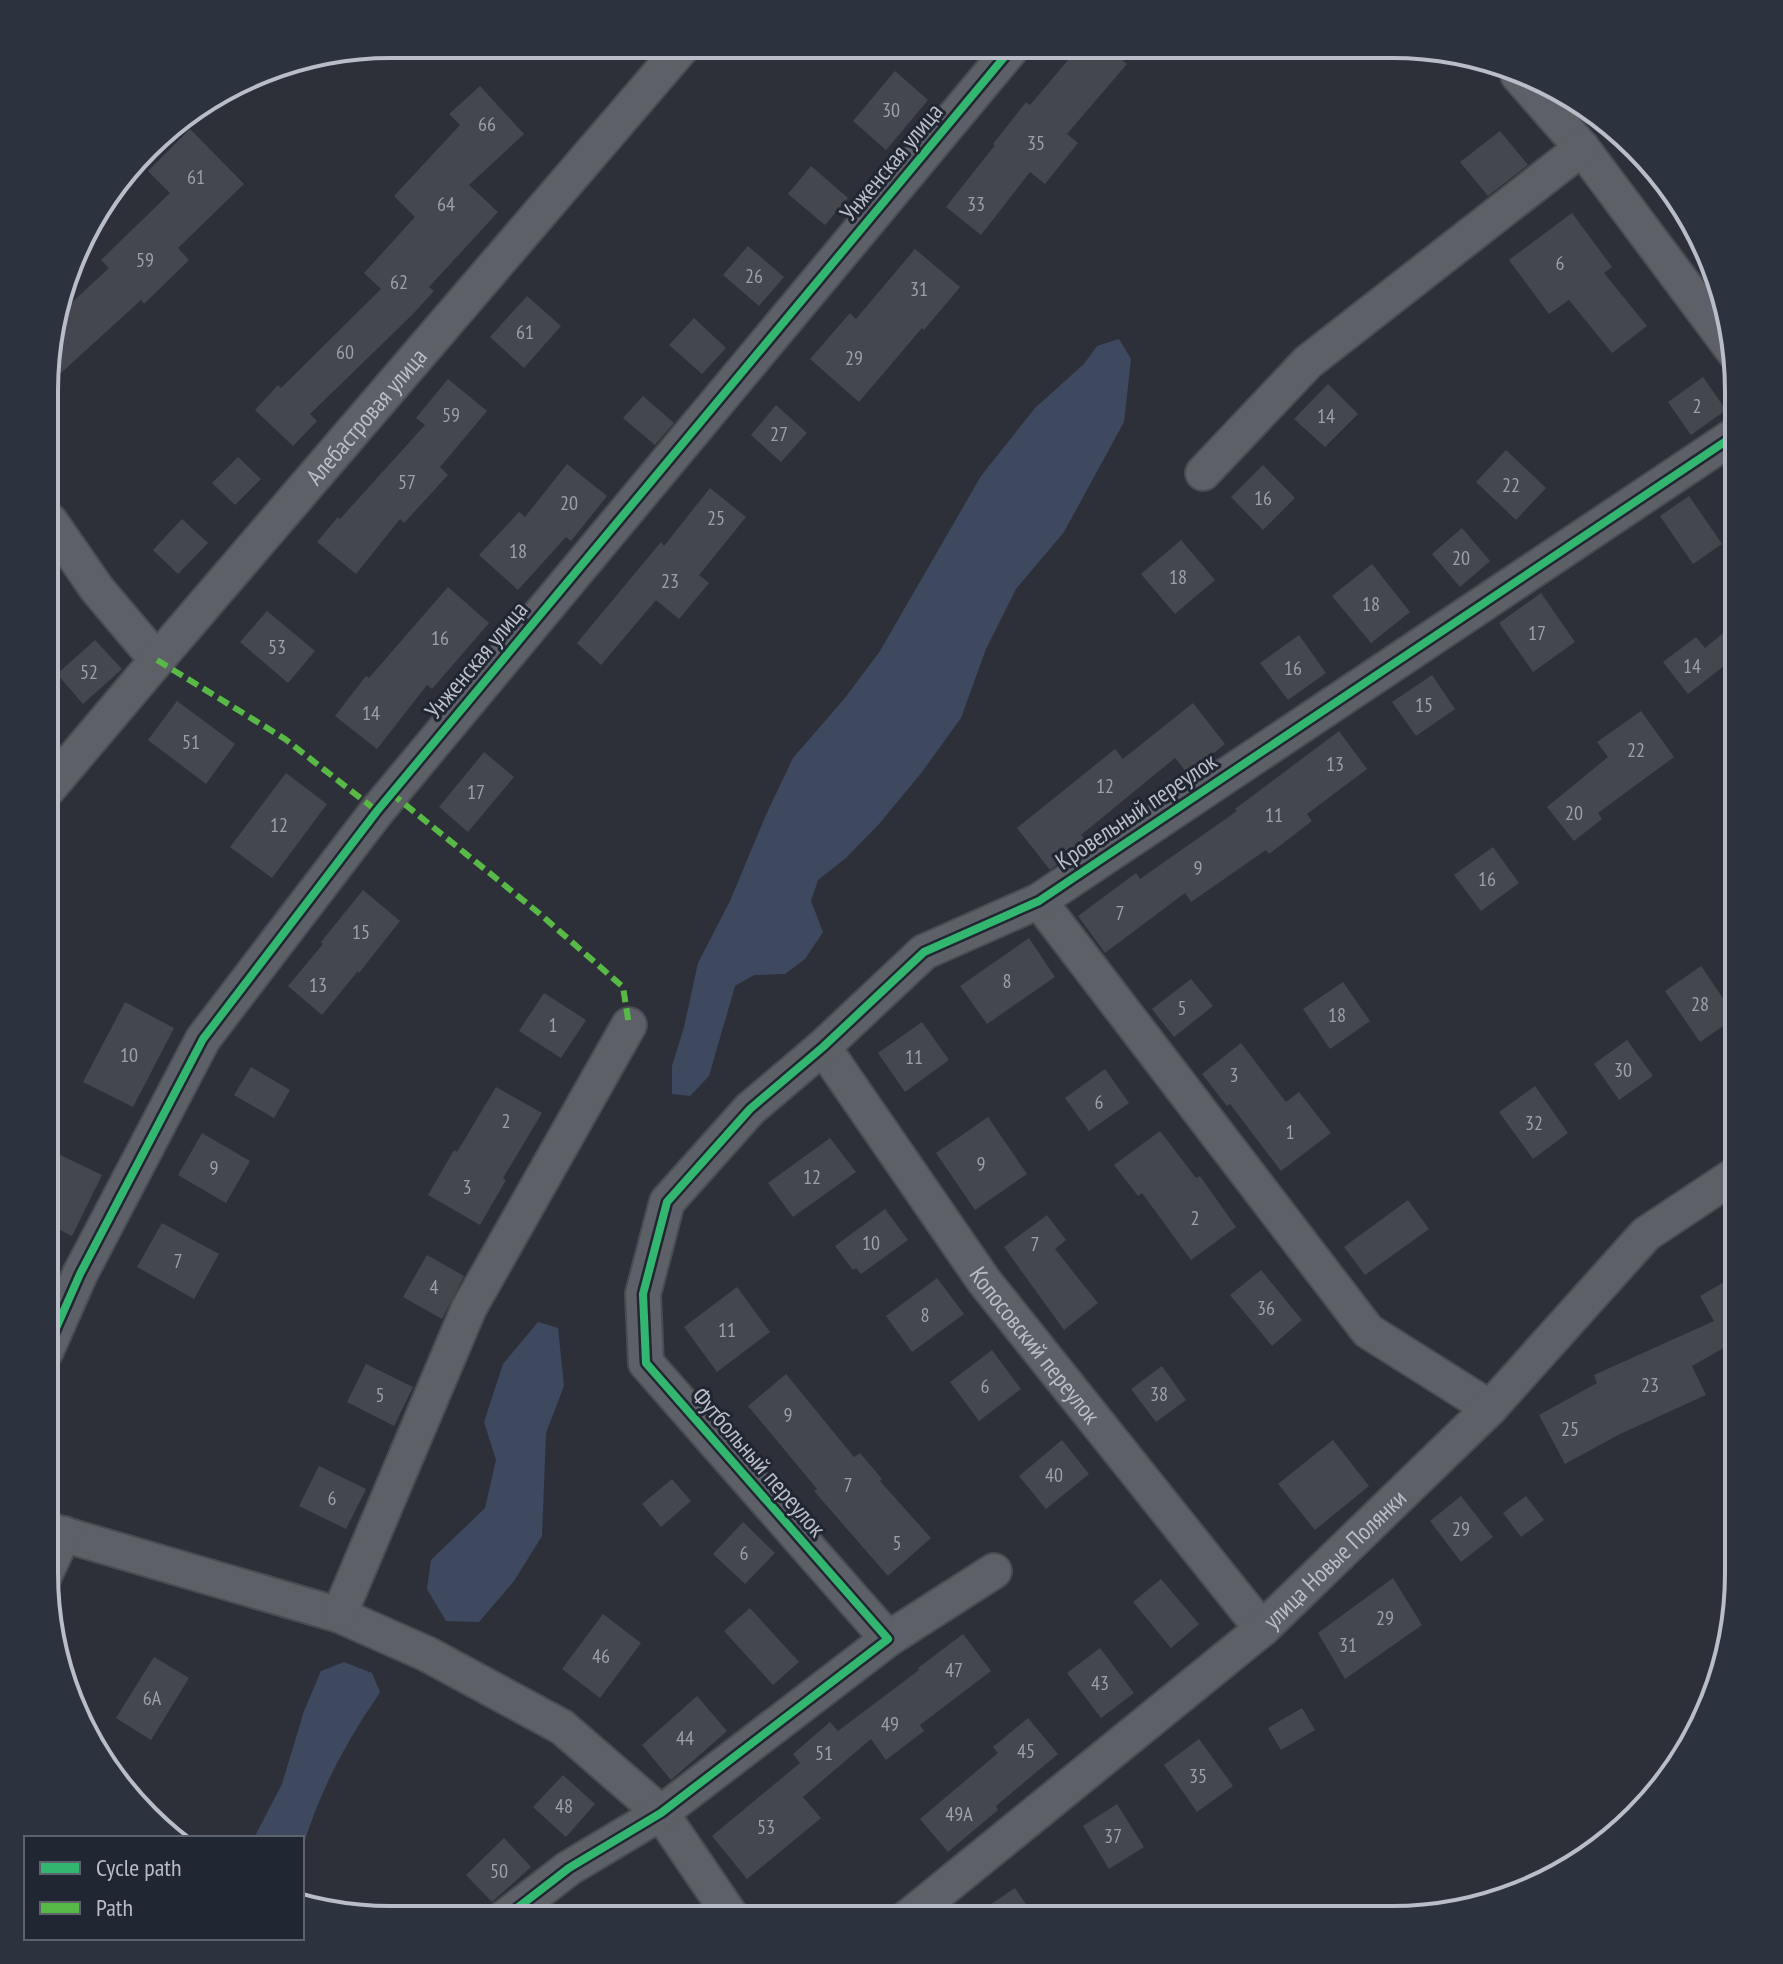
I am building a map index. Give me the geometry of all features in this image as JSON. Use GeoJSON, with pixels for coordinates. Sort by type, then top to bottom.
{"type":"FeatureCollection","features":[{"type":"Feature","properties":{"kind":"street","name":"Алебастровая улица"},"geometry":{"type":"LineString","coordinates":[[58,777],[673,58]]}},
{"type":"Feature","properties":{"kind":"street","name":"Унженская улица"},"geometry":{"type":"LineString","coordinates":[[58,1324],[80,1274],[203,1039],[377,811],[1003,58]]}},
{"type":"Feature","properties":{"kind":"street"},"geometry":{"type":"LineString","coordinates":[[1565,107],[1582,148],[1720,333]]}},
{"type":"Feature","properties":{"kind":"street"},"geometry":{"type":"LineString","coordinates":[[1203,473],[1308,362],[1582,148]]}},
{"type":"Feature","properties":{"kind":"street","name":"Кровельный переулок"},"geometry":{"type":"LineString","coordinates":[[643,1294],[667,1202],[750,1109],[823,1047],[924,952],[1039,901],[1725,442]]}},
{"type":"Feature","properties":{"kind":"street"},"geometry":{"type":"LineString","coordinates":[[58,533],[97,589],[157,660]]}},
{"type":"Feature","properties":{"kind":"street"},"geometry":{"type":"LineString","coordinates":[[1039,901],[1368,1331],[1490,1408]]}},
{"type":"Feature","properties":{"kind":"street"},"geometry":{"type":"LineString","coordinates":[[339,1615],[469,1308],[629,1025]]}},
{"type":"Feature","properties":{"kind":"street","name":"Копосовский переулок"},"geometry":{"type":"LineString","coordinates":[[823,1047],[984,1281],[1262,1629]]}},
{"type":"Feature","properties":{"kind":"street","name":"улица Новые Полянки"},"geometry":{"type":"LineString","coordinates":[[922,1906],[1262,1629],[1490,1408],[1646,1234],[1725,1182]]}},
{"type":"Feature","properties":{"kind":"street","name":"Футбольный переулок"},"geometry":{"type":"LineString","coordinates":[[643,1294],[646,1363],[888,1639]]}},
{"type":"Feature","properties":{"kind":"street"},"geometry":{"type":"LineString","coordinates":[[58,1532],[339,1615],[427,1654],[562,1727],[661,1813],[724,1906]]}},
{"type":"Feature","properties":{"kind":"street"},"geometry":{"type":"LineString","coordinates":[[520,1906],[569,1868],[661,1813],[888,1639],[994,1571]]}},
{"type":"Feature","properties":{"kind":"water"},"geometry":{"type":"Polygon","coordinates":[[[1119,339],[1131,359],[1124,422],[1064,532],[1016,589],[986,649],[961,718],[879,824],[846,858],[818,880],[811,901],[823,932],[805,959],[785,974],[754,975],[735,986],[709,1076],[690,1096],[672,1094],[672,1066],[698,963],[730,901],[793,758],[845,698],[880,651],[981,476],[1035,408],[1084,364],[1097,346],[1119,339]]]}},
{"type":"Feature","properties":{"kind":"water"},"geometry":{"type":"Polygon","coordinates":[[[538,1322],[558,1328],[564,1386],[546,1433],[542,1536],[514,1581],[479,1622],[446,1621],[427,1589],[431,1560],[485,1508],[496,1460],[484,1422],[503,1364],[538,1322]]]}},
{"type":"Feature","properties":{"kind":"water"},"geometry":{"type":"Polygon","coordinates":[[[344,1662],[372,1673],[380,1692],[334,1769],[304,1844],[304,1836],[255,1836],[282,1784],[304,1711],[321,1671],[344,1662]]]}},
{"type":"Feature","properties":{"kind":"building"},"geometry":{"type":"Polygon","coordinates":[[[1070,58],[1120,58],[1127,64],[1067,134],[1078,143],[1045,184],[1030,172],[981,235],[946,207],[1026,102],[1030,105],[1070,58]]]}},
{"type":"Feature","properties":{"kind":"building"},"geometry":{"type":"Polygon","coordinates":[[[895,71],[928,100],[886,150],[853,121],[895,71]]]}},
{"type":"Feature","properties":{"kind":"building"},"geometry":{"type":"Polygon","coordinates":[[[480,86],[524,134],[469,185],[498,212],[429,287],[434,291],[412,315],[310,414],[317,421],[293,446],[255,410],[381,289],[364,273],[415,217],[394,196],[460,125],[449,114],[480,86]]]}},
{"type":"Feature","properties":{"kind":"building"},"geometry":{"type":"Polygon","coordinates":[[[190,129],[244,184],[178,248],[189,260],[144,304],[141,300],[59,375],[69,305],[109,268],[101,260],[170,193],[148,171],[190,129]]]}},
{"type":"Feature","properties":{"kind":"building"},"geometry":{"type":"Polygon","coordinates":[[[1500,131],[1528,165],[1488,196],[1460,162],[1500,131]]]}},
{"type":"Feature","properties":{"kind":"building"},"geometry":{"type":"Polygon","coordinates":[[[811,166],[848,198],[825,225],[788,194],[811,166]]]}},
{"type":"Feature","properties":{"kind":"building"},"geometry":{"type":"Polygon","coordinates":[[[1572,213],[1612,267],[1604,273],[1647,326],[1612,353],[1569,300],[1549,314],[1509,260],[1572,213]]]}},
{"type":"Feature","properties":{"kind":"building"},"geometry":{"type":"Polygon","coordinates":[[[748,246],[784,277],[759,306],[723,275],[748,246]]]}},
{"type":"Feature","properties":{"kind":"building"},"geometry":{"type":"Polygon","coordinates":[[[915,249],[960,287],[859,402],[810,359],[850,313],[856,319],[915,249]]]}},
{"type":"Feature","properties":{"kind":"building"},"geometry":{"type":"Polygon","coordinates":[[[527,296],[561,326],[524,368],[490,337],[527,296]]]}},
{"type":"Feature","properties":{"kind":"building"},"geometry":{"type":"Polygon","coordinates":[[[694,318],[726,348],[702,374],[669,345],[694,318]]]}},
{"type":"Feature","properties":{"kind":"building"},"geometry":{"type":"Polygon","coordinates":[[[1703,377],[1725,411],[1691,435],[1668,402],[1703,377]]]}},
{"type":"Feature","properties":{"kind":"building"},"geometry":{"type":"Polygon","coordinates":[[[448,379],[487,411],[440,467],[448,475],[404,523],[400,519],[356,574],[317,542],[425,425],[416,418],[448,379]]]}},
{"type":"Feature","properties":{"kind":"building"},"geometry":{"type":"Polygon","coordinates":[[[1328,384],[1358,414],[1325,447],[1294,419],[1328,384]]]}},
{"type":"Feature","properties":{"kind":"building"},"geometry":{"type":"Polygon","coordinates":[[[643,396],[674,423],[655,445],[623,418],[643,396]]]}},
{"type":"Feature","properties":{"kind":"building"},"geometry":{"type":"Polygon","coordinates":[[[776,405],[807,433],[781,462],[751,435],[776,405]]]}},
{"type":"Feature","properties":{"kind":"building"},"geometry":{"type":"Polygon","coordinates":[[[1506,450],[1546,488],[1516,520],[1476,482],[1506,450]]]}},
{"type":"Feature","properties":{"kind":"building"},"geometry":{"type":"Polygon","coordinates":[[[238,457],[261,479],[235,505],[212,483],[238,457]]]}},
{"type":"Feature","properties":{"kind":"building"},"geometry":{"type":"Polygon","coordinates":[[[567,464],[607,496],[571,541],[566,537],[518,590],[479,555],[519,512],[525,517],[567,464]]]}},
{"type":"Feature","properties":{"kind":"building"},"geometry":{"type":"Polygon","coordinates":[[[1263,465],[1295,498],[1263,530],[1231,497],[1263,465]]]}},
{"type":"Feature","properties":{"kind":"building"},"geometry":{"type":"Polygon","coordinates":[[[710,488],[746,517],[699,575],[709,583],[679,619],[656,600],[601,665],[577,643],[661,542],[664,546],[710,488]]]}},
{"type":"Feature","properties":{"kind":"building"},"geometry":{"type":"Polygon","coordinates":[[[1689,496],[1722,544],[1693,564],[1660,516],[1689,496]]]}},
{"type":"Feature","properties":{"kind":"building"},"geometry":{"type":"Polygon","coordinates":[[[182,519],[208,543],[178,574],[153,550],[182,519]]]}},
{"type":"Feature","properties":{"kind":"building"},"geometry":{"type":"Polygon","coordinates":[[[1462,528],[1490,561],[1460,587],[1432,554],[1462,528]]]}},
{"type":"Feature","properties":{"kind":"building"},"geometry":{"type":"Polygon","coordinates":[[[1181,540],[1215,580],[1175,614],[1141,574],[1181,540]]]}},
{"type":"Feature","properties":{"kind":"building"},"geometry":{"type":"Polygon","coordinates":[[[1372,564],[1410,612],[1371,643],[1332,596],[1372,564]]]}},
{"type":"Feature","properties":{"kind":"building"},"geometry":{"type":"Polygon","coordinates":[[[448,587],[489,623],[432,689],[427,685],[377,749],[335,716],[366,676],[369,678],[448,587]]]}},
{"type":"Feature","properties":{"kind":"building"},"geometry":{"type":"Polygon","coordinates":[[[1541,593],[1575,642],[1533,672],[1499,623],[1541,593]]]}},
{"type":"Feature","properties":{"kind":"building"},"geometry":{"type":"Polygon","coordinates":[[[267,611],[315,651],[288,683],[240,642],[267,611]]]}},
{"type":"Feature","properties":{"kind":"building"},"geometry":{"type":"Polygon","coordinates":[[[1725,632],[1725,665],[1688,694],[1663,662],[1696,637],[1705,648],[1725,632]]]}},
{"type":"Feature","properties":{"kind":"building"},"geometry":{"type":"Polygon","coordinates":[[[1299,635],[1326,673],[1288,700],[1260,663],[1299,635]]]}},
{"type":"Feature","properties":{"kind":"building"},"geometry":{"type":"Polygon","coordinates":[[[95,640],[122,669],[83,704],[58,673],[95,640]]]}},
{"type":"Feature","properties":{"kind":"building"},"geometry":{"type":"Polygon","coordinates":[[[1432,675],[1455,709],[1416,736],[1392,702],[1432,675]]]}},
{"type":"Feature","properties":{"kind":"building"},"geometry":{"type":"Polygon","coordinates":[[[177,701],[235,744],[206,784],[148,740],[177,701]]]}},
{"type":"Feature","properties":{"kind":"building"},"geometry":{"type":"Polygon","coordinates":[[[1193,703],[1225,744],[1188,774],[1175,758],[1081,835],[1087,842],[1050,870],[1017,828],[1115,749],[1123,759],[1193,703]]]}},
{"type":"Feature","properties":{"kind":"building"},"geometry":{"type":"Polygon","coordinates":[[[1641,711],[1674,757],[1598,813],[1602,819],[1574,841],[1547,807],[1608,757],[1597,742],[1641,711]]]}},
{"type":"Feature","properties":{"kind":"building"},"geometry":{"type":"Polygon","coordinates":[[[1339,731],[1367,769],[1307,814],[1312,821],[1269,854],[1266,850],[1191,902],[1185,893],[1105,953],[1078,916],[1136,873],[1140,879],[1237,811],[1235,809],[1339,731]]]}},
{"type":"Feature","properties":{"kind":"building"},"geometry":{"type":"Polygon","coordinates":[[[484,752],[514,777],[468,832],[439,807],[484,752]]]}},
{"type":"Feature","properties":{"kind":"building"},"geometry":{"type":"Polygon","coordinates":[[[286,773],[327,804],[272,878],[230,847],[286,773]]]}},
{"type":"Feature","properties":{"kind":"building"},"geometry":{"type":"Polygon","coordinates":[[[1493,847],[1519,883],[1481,911],[1454,875],[1493,847]]]}},
{"type":"Feature","properties":{"kind":"building"},"geometry":{"type":"Polygon","coordinates":[[[363,890],[400,921],[322,1015],[288,986],[363,890]]]}},
{"type":"Feature","properties":{"kind":"building"},"geometry":{"type":"Polygon","coordinates":[[[1029,938],[1055,977],[987,1024],[960,986],[1029,938]]]}},
{"type":"Feature","properties":{"kind":"building"},"geometry":{"type":"Polygon","coordinates":[[[1701,966],[1725,1001],[1725,1025],[1700,1042],[1665,991],[1701,966]]]}},
{"type":"Feature","properties":{"kind":"building"},"geometry":{"type":"Polygon","coordinates":[[[1191,979],[1213,1006],[1174,1037],[1152,1009],[1191,979]]]}},
{"type":"Feature","properties":{"kind":"building"},"geometry":{"type":"Polygon","coordinates":[[[1343,982],[1370,1021],[1330,1049],[1303,1009],[1343,982]]]}},
{"type":"Feature","properties":{"kind":"building"},"geometry":{"type":"Polygon","coordinates":[[[544,993],[586,1020],[561,1058],[519,1031],[544,993]]]}},
{"type":"Feature","properties":{"kind":"building"},"geometry":{"type":"Polygon","coordinates":[[[125,1002],[174,1028],[133,1107],[83,1082],[125,1002]]]}},
{"type":"Feature","properties":{"kind":"building"},"geometry":{"type":"Polygon","coordinates":[[[922,1022],[949,1060],[905,1092],[878,1053],[922,1022]]]}},
{"type":"Feature","properties":{"kind":"building"},"geometry":{"type":"Polygon","coordinates":[[[1627,1040],[1653,1076],[1619,1100],[1594,1064],[1627,1040]]]}},
{"type":"Feature","properties":{"kind":"building"},"geometry":{"type":"Polygon","coordinates":[[[1241,1043],[1286,1102],[1299,1092],[1331,1133],[1281,1171],[1230,1104],[1227,1106],[1202,1074],[1241,1043]]]}},
{"type":"Feature","properties":{"kind":"building"},"geometry":{"type":"Polygon","coordinates":[[[251,1067],[290,1090],[274,1118],[234,1095],[251,1067]]]}},
{"type":"Feature","properties":{"kind":"building"},"geometry":{"type":"Polygon","coordinates":[[[1105,1069],[1129,1103],[1089,1131],[1065,1098],[1105,1069]]]}},
{"type":"Feature","properties":{"kind":"building"},"geometry":{"type":"Polygon","coordinates":[[[1535,1086],[1568,1133],[1533,1159],[1499,1112],[1535,1086]]]}},
{"type":"Feature","properties":{"kind":"building"},"geometry":{"type":"Polygon","coordinates":[[[496,1087],[542,1113],[503,1178],[506,1180],[480,1225],[428,1195],[496,1087]]]}},
{"type":"Feature","properties":{"kind":"building"},"geometry":{"type":"Polygon","coordinates":[[[988,1117],[1027,1174],[975,1210],[936,1153],[988,1117]]]}},
{"type":"Feature","properties":{"kind":"building"},"geometry":{"type":"Polygon","coordinates":[[[1160,1131],[1196,1178],[1200,1176],[1236,1227],[1191,1260],[1142,1193],[1138,1196],[1114,1165],[1160,1131]]]}},
{"type":"Feature","properties":{"kind":"building"},"geometry":{"type":"Polygon","coordinates":[[[202,1133],[250,1161],[226,1203],[178,1175],[202,1133]]]}},
{"type":"Feature","properties":{"kind":"building"},"geometry":{"type":"Polygon","coordinates":[[[830,1138],[856,1172],[793,1217],[768,1183],[830,1138]]]}},
{"type":"Feature","properties":{"kind":"building"},"geometry":{"type":"Polygon","coordinates":[[[58,1154],[102,1175],[72,1236],[58,1229],[58,1154]]]}},
{"type":"Feature","properties":{"kind":"building"},"geometry":{"type":"Polygon","coordinates":[[[1408,1200],[1429,1229],[1365,1275],[1344,1247],[1408,1200]]]}},
{"type":"Feature","properties":{"kind":"building"},"geometry":{"type":"Polygon","coordinates":[[[885,1209],[908,1240],[861,1274],[856,1268],[853,1270],[835,1246],[885,1209]]]}},
{"type":"Feature","properties":{"kind":"building"},"geometry":{"type":"Polygon","coordinates":[[[1047,1215],[1066,1240],[1055,1249],[1098,1303],[1064,1330],[1004,1247],[1047,1215]]]}},
{"type":"Feature","properties":{"kind":"building"},"geometry":{"type":"Polygon","coordinates":[[[162,1223],[219,1254],[194,1299],[137,1267],[162,1223]]]}},
{"type":"Feature","properties":{"kind":"building"},"geometry":{"type":"Polygon","coordinates":[[[427,1255],[464,1276],[442,1319],[403,1297],[427,1255]]]}},
{"type":"Feature","properties":{"kind":"building"},"geometry":{"type":"Polygon","coordinates":[[[1261,1270],[1302,1320],[1272,1346],[1230,1295],[1261,1270]]]}},
{"type":"Feature","properties":{"kind":"building"},"geometry":{"type":"Polygon","coordinates":[[[937,1278],[964,1314],[912,1352],[886,1316],[937,1278]]]}},
{"type":"Feature","properties":{"kind":"building"},"geometry":{"type":"Polygon","coordinates":[[[1725,1282],[1725,1347],[1692,1366],[1706,1395],[1620,1434],[1565,1464],[1539,1415],[1597,1383],[1594,1375],[1714,1321],[1700,1296],[1725,1282]]]}},
{"type":"Feature","properties":{"kind":"building"},"geometry":{"type":"Polygon","coordinates":[[[737,1287],[770,1332],[717,1372],[684,1327],[737,1287]]]}},
{"type":"Feature","properties":{"kind":"building"},"geometry":{"type":"Polygon","coordinates":[[[992,1350],[1021,1389],[979,1421],[950,1382],[992,1350]]]}},
{"type":"Feature","properties":{"kind":"building"},"geometry":{"type":"Polygon","coordinates":[[[366,1364],[413,1387],[394,1426],[347,1402],[366,1364]]]}},
{"type":"Feature","properties":{"kind":"building"},"geometry":{"type":"Polygon","coordinates":[[[1162,1366],[1186,1400],[1156,1422],[1131,1389],[1162,1366]]]}},
{"type":"Feature","properties":{"kind":"building"},"geometry":{"type":"Polygon","coordinates":[[[786,1374],[854,1457],[860,1453],[882,1479],[880,1481],[931,1538],[888,1576],[814,1491],[817,1489],[748,1406],[786,1374]]]}},
{"type":"Feature","properties":{"kind":"building"},"geometry":{"type":"Polygon","coordinates":[[[1062,1440],[1089,1474],[1046,1509],[1019,1476],[1062,1440]]]}},
{"type":"Feature","properties":{"kind":"building"},"geometry":{"type":"Polygon","coordinates":[[[1333,1440],[1369,1486],[1315,1530],[1278,1484],[1333,1440]]]}},
{"type":"Feature","properties":{"kind":"building"},"geometry":{"type":"Polygon","coordinates":[[[319,1466],[366,1489],[346,1529],[299,1506],[319,1466]]]}},
{"type":"Feature","properties":{"kind":"building"},"geometry":{"type":"Polygon","coordinates":[[[672,1479],[691,1501],[661,1527],[642,1504],[672,1479]]]}},
{"type":"Feature","properties":{"kind":"building"},"geometry":{"type":"Polygon","coordinates":[[[1461,1496],[1493,1537],[1461,1562],[1430,1521],[1461,1496]]]}},
{"type":"Feature","properties":{"kind":"building"},"geometry":{"type":"Polygon","coordinates":[[[1526,1496],[1544,1520],[1521,1537],[1503,1513],[1526,1496]]]}},
{"type":"Feature","properties":{"kind":"building"},"geometry":{"type":"Polygon","coordinates":[[[743,1522],[775,1553],[745,1584],[713,1554],[743,1522]]]}},
{"type":"Feature","properties":{"kind":"building"},"geometry":{"type":"Polygon","coordinates":[[[1393,1578],[1422,1625],[1345,1679],[1318,1633],[1393,1578]]]}},
{"type":"Feature","properties":{"kind":"building"},"geometry":{"type":"Polygon","coordinates":[[[1161,1579],[1199,1624],[1171,1648],[1133,1602],[1161,1579]]]}},
{"type":"Feature","properties":{"kind":"building"},"geometry":{"type":"Polygon","coordinates":[[[750,1608],[799,1662],[773,1685],[724,1631],[750,1608]]]}},
{"type":"Feature","properties":{"kind":"building"},"geometry":{"type":"Polygon","coordinates":[[[603,1614],[641,1643],[600,1698],[562,1669],[603,1614]]]}},
{"type":"Feature","properties":{"kind":"building"},"geometry":{"type":"Polygon","coordinates":[[[963,1634],[991,1671],[920,1725],[924,1731],[886,1760],[871,1739],[803,1797],[821,1818],[747,1879],[712,1836],[800,1763],[793,1754],[830,1722],[838,1731],[963,1634]]]}},
{"type":"Feature","properties":{"kind":"building"},"geometry":{"type":"Polygon","coordinates":[[[1100,1648],[1134,1693],[1101,1718],[1067,1673],[1100,1648]]]}},
{"type":"Feature","properties":{"kind":"building"},"geometry":{"type":"Polygon","coordinates":[[[154,1657],[189,1678],[151,1740],[116,1718],[154,1657]]]}},
{"type":"Feature","properties":{"kind":"building"},"geometry":{"type":"Polygon","coordinates":[[[697,1696],[727,1731],[671,1780],[642,1745],[697,1696]]]}},
{"type":"Feature","properties":{"kind":"building"},"geometry":{"type":"Polygon","coordinates":[[[1302,1708],[1315,1730],[1281,1750],[1268,1728],[1302,1708]]]}},
{"type":"Feature","properties":{"kind":"building"},"geometry":{"type":"Polygon","coordinates":[[[1028,1718],[1058,1754],[996,1806],[998,1810],[948,1852],[920,1819],[998,1753],[993,1747],[1028,1718]]]}},
{"type":"Feature","properties":{"kind":"building"},"geometry":{"type":"Polygon","coordinates":[[[1199,1739],[1233,1786],[1197,1812],[1164,1765],[1199,1739]]]}},
{"type":"Feature","properties":{"kind":"building"},"geometry":{"type":"Polygon","coordinates":[[[563,1775],[595,1804],[566,1837],[533,1807],[563,1775]]]}},
{"type":"Feature","properties":{"kind":"building"},"geometry":{"type":"Polygon","coordinates":[[[1117,1804],[1144,1847],[1109,1869],[1083,1826],[1117,1804]]]}},
{"type":"Feature","properties":{"kind":"building"},"geometry":{"type":"Polygon","coordinates":[[[504,1838],[531,1867],[492,1902],[466,1875],[504,1838]]]}},
{"type":"Feature","properties":{"kind":"building"},"geometry":{"type":"Polygon","coordinates":[[[1015,1888],[1027,1906],[988,1906],[1015,1888]]]}},
{"type":"Feature","properties":{"kind":"marked path"},"geometry":{"type":"LineString","coordinates":[[157,660],[285,739],[377,811]]}},
{"type":"Feature","properties":{"kind":"marked path"},"geometry":{"type":"LineString","coordinates":[[391,793],[540,914],[623,987],[629,1025]]}},
{"type":"Feature","properties":{"kind":"cycle path"},"geometry":{"type":"LineString","coordinates":[[58,1324],[80,1274],[203,1039],[377,811],[1004,58]]}},
{"type":"Feature","properties":{"kind":"cycle path"},"geometry":{"type":"LineString","coordinates":[[520,1906],[569,1868],[661,1813],[888,1639],[646,1363],[643,1294],[667,1202],[750,1109],[823,1047],[924,952],[1039,901],[1725,442]]}}]}
